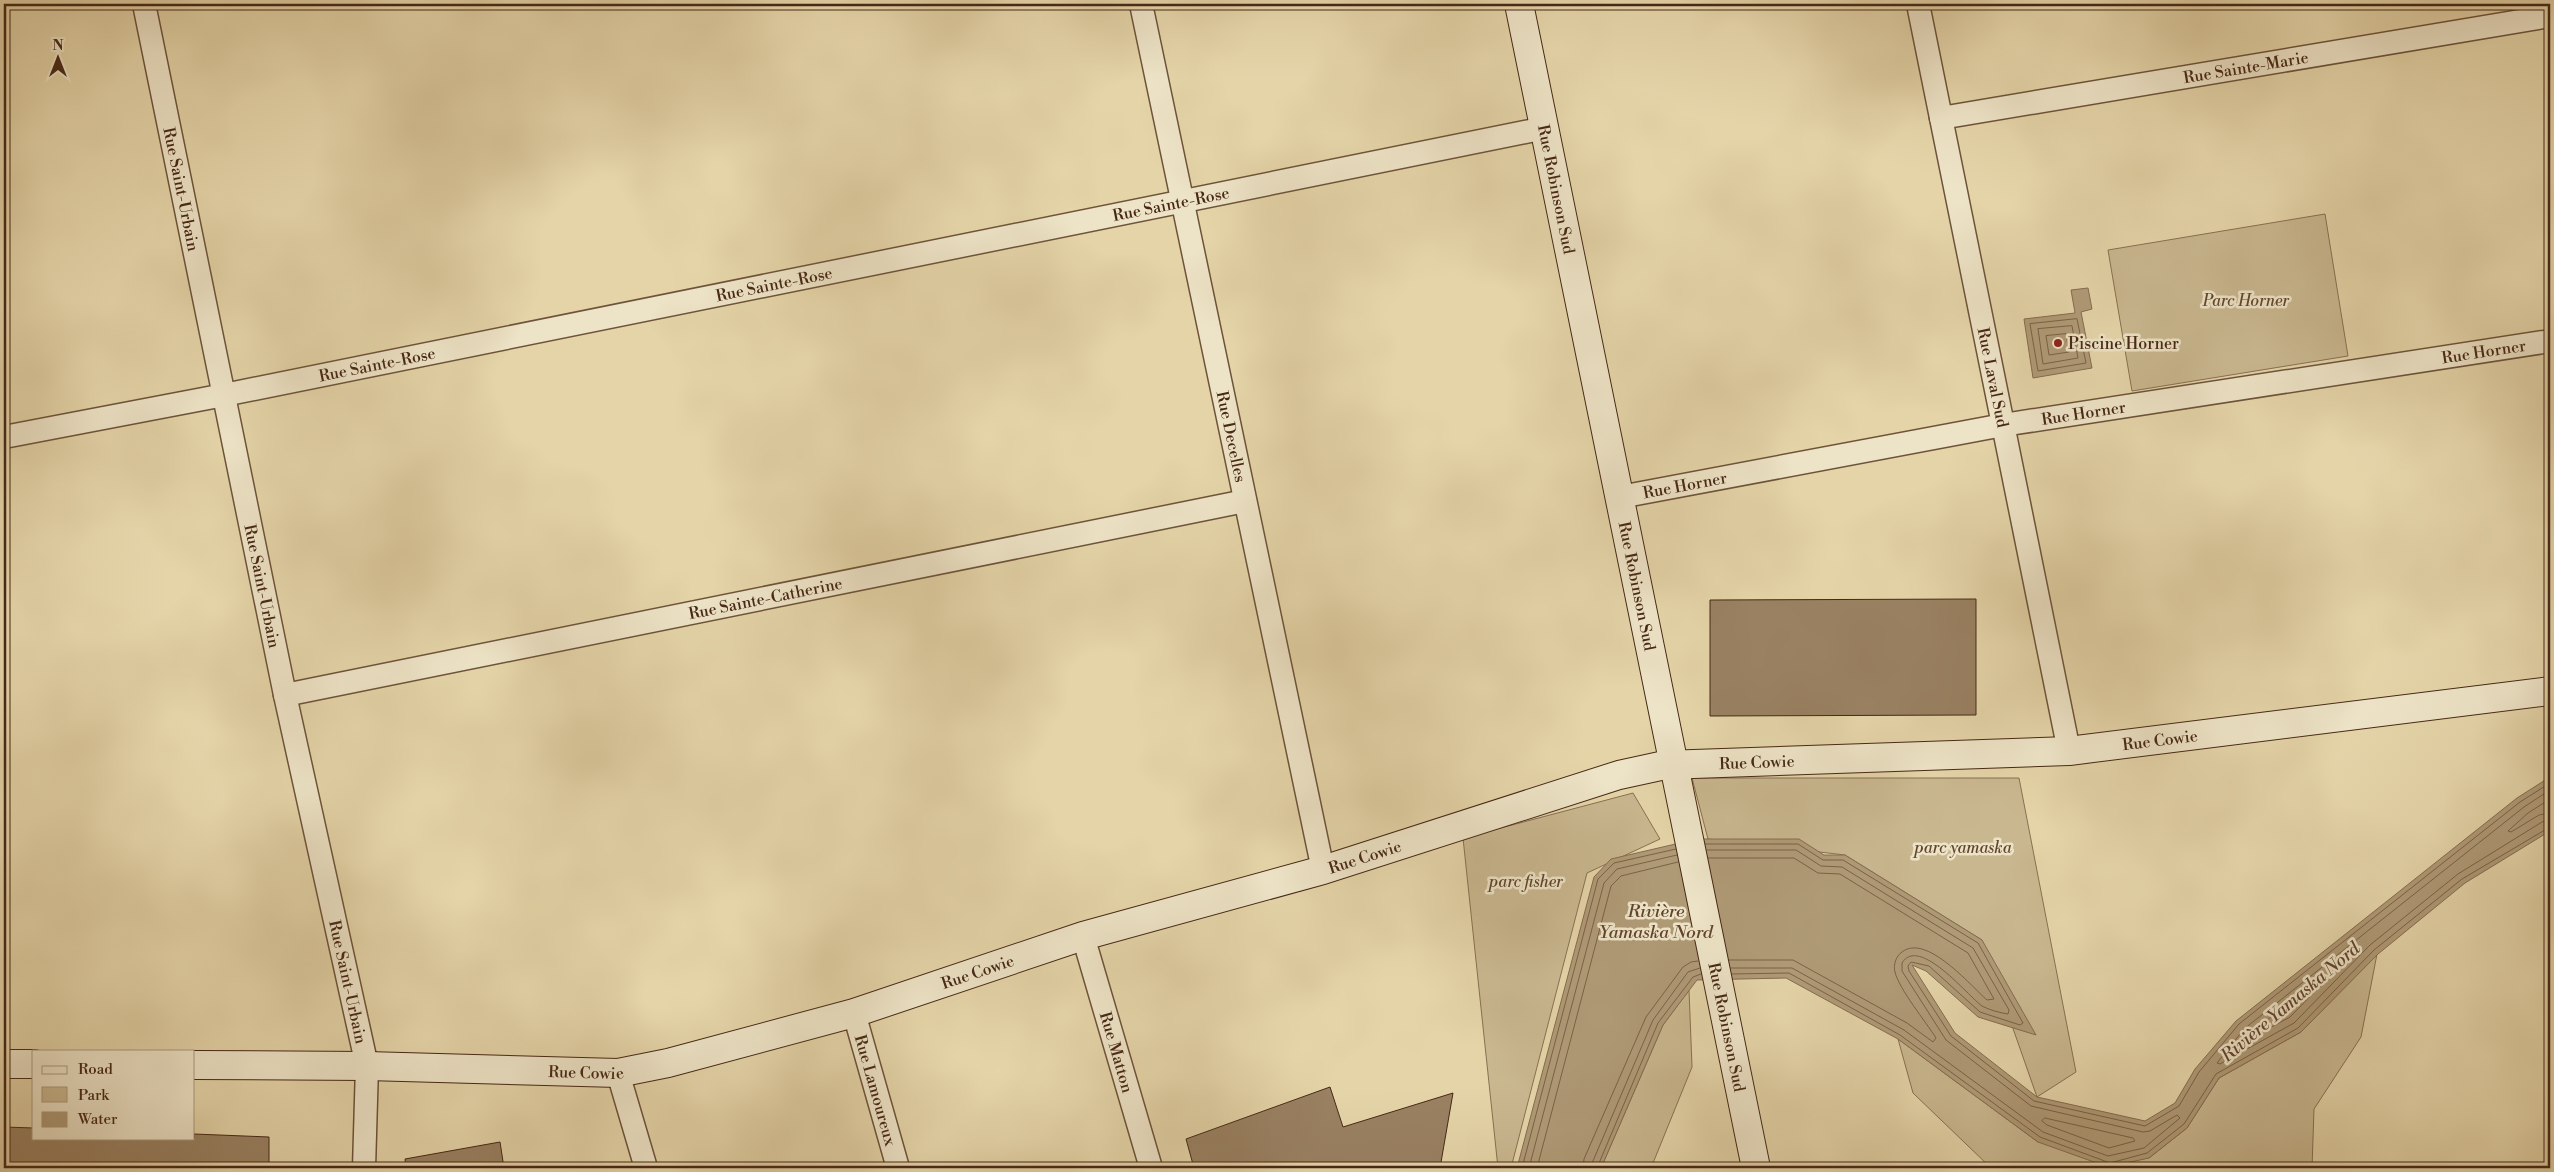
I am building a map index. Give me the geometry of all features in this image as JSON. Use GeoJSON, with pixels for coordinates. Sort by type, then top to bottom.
{"type":"FeatureCollection","features":[{"type":"Feature","properties":{"kind":"street","name":"Rue Saint-Urbain"},"geometry":{"type":"LineString","coordinates":[[144,4],[285,695],[367,1066],[364,1168]]}},
{"type":"Feature","properties":{"kind":"street","name":"Rue Decelles"},"geometry":{"type":"LineString","coordinates":[[1141,4],[1323,870]]}},
{"type":"Feature","properties":{"kind":"street","name":"Rue Robinson Sud"},"geometry":{"type":"LineString","coordinates":[[1519,4],[1722,993],[1756,1168]]}},
{"type":"Feature","properties":{"kind":"street","name":"Rue Laval Sud"},"geometry":{"type":"LineString","coordinates":[[1918,4],[2069,751]]}},
{"type":"Feature","properties":{"kind":"street","name":"Rue Sainte-Marie"},"geometry":{"type":"LineString","coordinates":[[1941,118],[2550,16]]}},
{"type":"Feature","properties":{"kind":"street","name":"Rue Sainte-Rose"},"geometry":{"type":"LineString","coordinates":[[4,437],[224,395],[1545,128]]}},
{"type":"Feature","properties":{"kind":"street","name":"Rue Horner"},"geometry":{"type":"LineString","coordinates":[[1620,497],[2003,425],[2550,341]]}},
{"type":"Feature","properties":{"kind":"street","name":"Rue Sainte-Catherine"},"geometry":{"type":"LineString","coordinates":[[285,695],[1246,501]]}},
{"type":"Feature","properties":{"kind":"street","name":"Rue Cowie"},"geometry":{"type":"LineString","coordinates":[[195,1065],[367,1066],[618,1073],[668,1063],[854,1013],[1083,936],[1323,870],[1618,775],[1677,776],[2069,751],[2550,691]]}},
{"type":"Feature","properties":{"kind":"street","name":"Rue Matton"},"geometry":{"type":"LineString","coordinates":[[1083,936],[1151,1168]]}},
{"type":"Feature","properties":{"kind":"street","name":"Rue Lamoureux"},"geometry":{"type":"LineString","coordinates":[[854,1013],[898,1168]]}},
{"type":"Feature","properties":{"kind":"street"},"geometry":{"type":"LineString","coordinates":[[4,1064],[32,1064]]}},
{"type":"Feature","properties":{"kind":"street"},"geometry":{"type":"LineString","coordinates":[[618,1073],[646,1168]]}},
{"type":"Feature","properties":{"kind":"green space","name":"Parc Horner"},"geometry":{"type":"Polygon","coordinates":[[[2325,214],[2348,356],[2132,391],[2108,250],[2325,214]]]}},
{"type":"Feature","properties":{"kind":"green space","name":"parc yamaska"},"geometry":{"type":"Polygon","coordinates":[[[1692,778],[2019,778],[2076,1072],[2037,1097],[1982,940],[1845,855],[1708,839],[1692,778]]]}},
{"type":"Feature","properties":{"kind":"green space","name":"parc fisher"},"geometry":{"type":"Polygon","coordinates":[[[1633,793],[1660,839],[1587,873],[1511,1168],[1498,1168],[1463,838],[1633,793]]]}},
{"type":"Feature","properties":{"kind":"green space"},"geometry":{"type":"Polygon","coordinates":[[[2377,954],[2361,1037],[2314,1109],[2312,1168],[1991,1168],[1913,1093],[1898,1039],[2038,1142],[2149,1158],[2187,1128],[2219,1078],[2301,1032],[2377,954]]]}},
{"type":"Feature","properties":{"kind":"green space"},"geometry":{"type":"Polygon","coordinates":[[[1689,990],[1692,1067],[1651,1168],[1601,1168],[1663,1025],[1689,990]]]}},
{"type":"Feature","properties":{"kind":"water","name":"Piscine Horner"},"geometry":{"type":"Polygon","coordinates":[[[2088,288],[2092,309],[2081,312],[2092,368],[2033,378],[2024,319],[2075,313],[2071,290],[2088,288]]]}},
{"type":"Feature","properties":{"kind":"water","name":"Rivière Yamaska Nord"},"geometry":{"type":"Polygon","coordinates":[[[2550,777],[2550,831],[2465,883],[2378,954],[2301,1032],[2219,1078],[2187,1128],[2149,1158],[2108,1167],[2038,1142],[1898,1039],[1786,978],[1697,980],[1663,1025],[1601,1168],[1517,1168],[1594,877],[1611,859],[1697,839],[1799,839],[1824,855],[1845,855],[1982,940],[2036,1035],[1978,1017],[1926,971],[1912,965],[1955,1033],[2037,1097],[2145,1121],[2175,1103],[2195,1069],[2236,1021],[2517,798],[2550,777]]]}},
{"type":"Feature","properties":{"kind":"building"},"geometry":{"type":"Polygon","coordinates":[[[1976,599],[1976,715],[1710,716],[1710,600],[1976,599]]]}},
{"type":"Feature","properties":{"kind":"building"},"geometry":{"type":"Polygon","coordinates":[[[1330,1087],[1343,1127],[1453,1093],[1440,1168],[1194,1168],[1186,1139],[1330,1087]]]}},
{"type":"Feature","properties":{"kind":"building"},"geometry":{"type":"Polygon","coordinates":[[[4,1127],[32,1128],[32,1140],[195,1140],[195,1134],[269,1137],[269,1168],[4,1168],[4,1127]]]}},
{"type":"Feature","properties":{"kind":"building"},"geometry":{"type":"Polygon","coordinates":[[[500,1142],[504,1168],[406,1168],[405,1159],[500,1142]]]}},
{"type":"Feature","properties":{"kind":"place","name":"Piscine Horner"},"geometry":{"type":"Point","coordinates":[2058,343]}}]}
